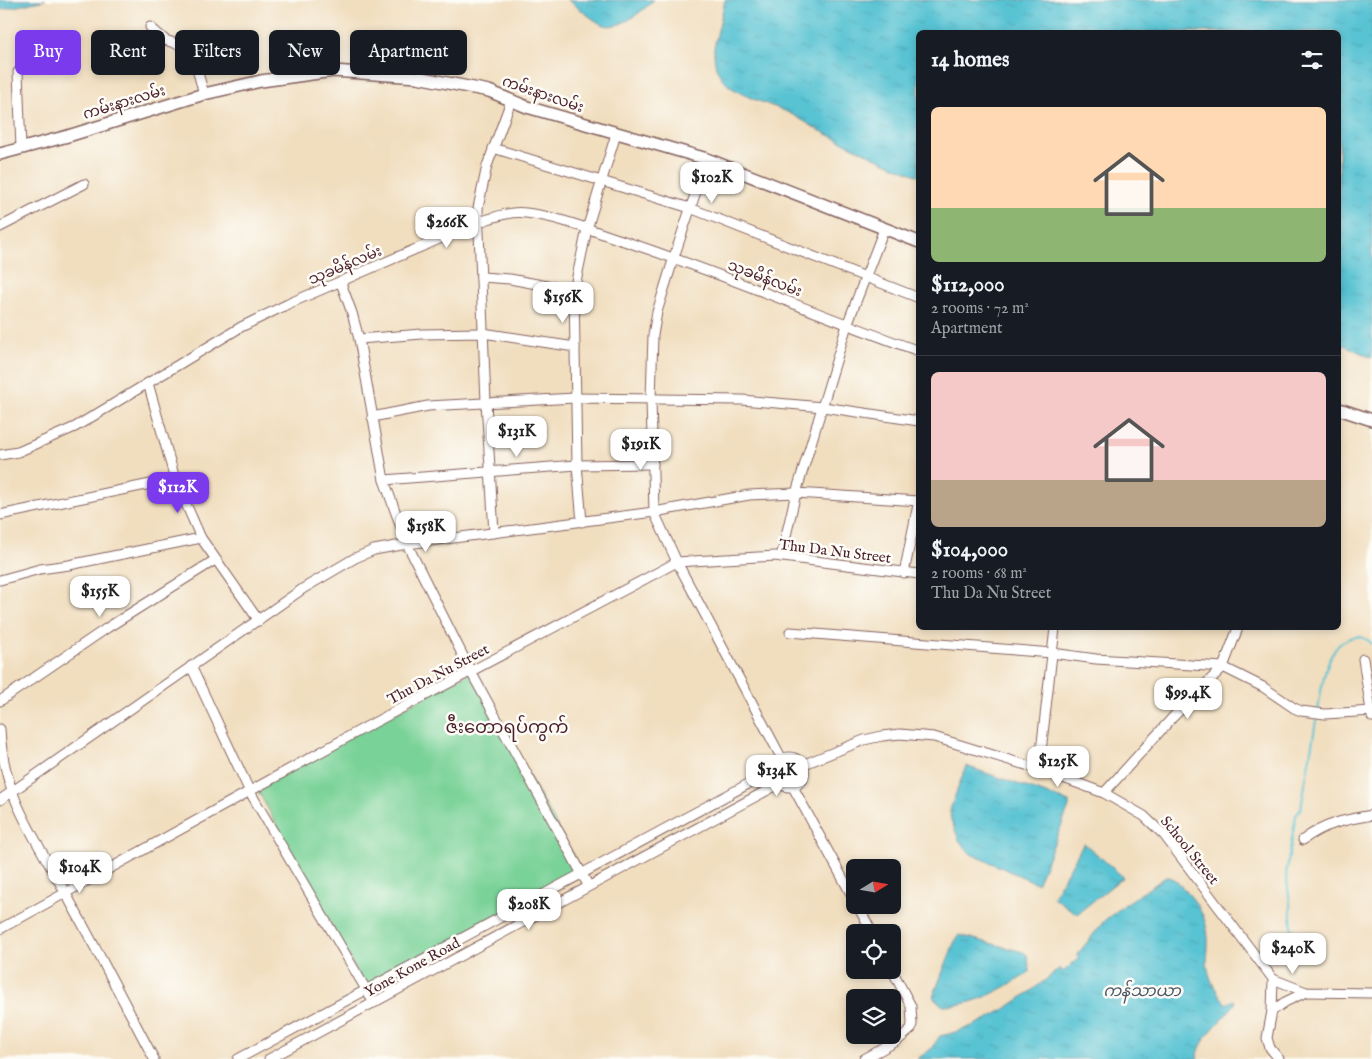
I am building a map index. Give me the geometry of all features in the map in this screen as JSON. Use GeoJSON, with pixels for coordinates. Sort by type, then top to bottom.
{"type":"FeatureCollection","features":[{"type":"Feature","properties":{"kind":"main road","name":"ကမ်းနားလမ်း"},"geometry":{"type":"LineString","coordinates":[[0,154],[204,94],[261,81],[333,71],[417,77],[490,91],[511,101],[616,134],[707,159],[916,241]]}},
{"type":"Feature","properties":{"kind":"main road"},"geometry":{"type":"LineString","coordinates":[[1341,410],[1372,420]]}},
{"type":"Feature","properties":{"kind":"street"},"geometry":{"type":"LineString","coordinates":[[150,26],[164,40],[186,47],[193,55],[204,94]]}},
{"type":"Feature","properties":{"kind":"street"},"geometry":{"type":"LineString","coordinates":[[18,75],[21,148]]}},
{"type":"Feature","properties":{"kind":"street"},"geometry":{"type":"LineString","coordinates":[[494,533],[489,472],[478,208],[480,193],[493,148],[511,101]]}},
{"type":"Feature","properties":{"kind":"street"},"geometry":{"type":"LineString","coordinates":[[582,522],[576,466],[574,291],[587,230],[616,134]]}},
{"type":"Feature","properties":{"kind":"street"},"geometry":{"type":"LineString","coordinates":[[493,148],[690,208],[916,297]]}},
{"type":"Feature","properties":{"kind":"street"},"geometry":{"type":"LineString","coordinates":[[707,159],[657,312],[653,335],[651,399],[654,512],[677,562],[782,759]]}},
{"type":"Feature","properties":{"kind":"street"},"geometry":{"type":"LineString","coordinates":[[0,227],[84,184]]}},
{"type":"Feature","properties":{"kind":"street","name":"သုခမိန်လမ်း"},"geometry":{"type":"LineString","coordinates":[[0,455],[18,452],[76,427],[241,327],[290,303],[341,283],[479,222],[503,214],[526,213],[555,219],[674,257],[846,325],[916,350]]}},
{"type":"Feature","properties":{"kind":"street"},"geometry":{"type":"LineString","coordinates":[[781,557],[796,493],[846,325],[884,229]]}},
{"type":"Feature","properties":{"kind":"street"},"geometry":{"type":"LineString","coordinates":[[481,277],[510,279],[574,291]]}},
{"type":"Feature","properties":{"kind":"street"},"geometry":{"type":"LineString","coordinates":[[341,283],[352,313],[358,339],[384,480],[407,544],[471,672],[588,885]]}},
{"type":"Feature","properties":{"kind":"street"},"geometry":{"type":"LineString","coordinates":[[358,339],[414,334],[483,333],[575,347]]}},
{"type":"Feature","properties":{"kind":"street"},"geometry":{"type":"LineString","coordinates":[[148,383],[175,480],[201,538],[259,621]]}},
{"type":"Feature","properties":{"kind":"street"},"geometry":{"type":"LineString","coordinates":[[372,417],[428,406],[576,398],[742,400],[823,407],[916,421]]}},
{"type":"Feature","properties":{"kind":"street"},"geometry":{"type":"LineString","coordinates":[[384,480],[576,466],[653,464]]}},
{"type":"Feature","properties":{"kind":"street"},"geometry":{"type":"LineString","coordinates":[[0,515],[175,480]]}},
{"type":"Feature","properties":{"kind":"street"},"geometry":{"type":"LineString","coordinates":[[0,800],[304,588],[355,558],[374,550],[407,544],[654,512],[749,495],[796,493],[916,501]]}},
{"type":"Feature","properties":{"kind":"street"},"geometry":{"type":"LineString","coordinates":[[904,573],[916,515]]}},
{"type":"Feature","properties":{"kind":"street"},"geometry":{"type":"LineString","coordinates":[[0,580],[40,569],[69,565],[201,538]]}},
{"type":"Feature","properties":{"kind":"street","name":"Thu Da Nu Street"},"geometry":{"type":"LineString","coordinates":[[0,929],[677,562],[781,557],[916,574]]}},
{"type":"Feature","properties":{"kind":"street"},"geometry":{"type":"LineString","coordinates":[[0,701],[107,628],[215,560]]}},
{"type":"Feature","properties":{"kind":"street"},"geometry":{"type":"LineString","coordinates":[[1039,769],[1054,630]]}},
{"type":"Feature","properties":{"kind":"street"},"geometry":{"type":"LineString","coordinates":[[1104,792],[1173,717],[1223,667],[1237,630]]}},
{"type":"Feature","properties":{"kind":"street"},"geometry":{"type":"LineString","coordinates":[[790,632],[1052,653],[1096,659],[1223,667],[1263,687],[1294,708],[1325,714],[1372,713],[1363,659]]}},
{"type":"Feature","properties":{"kind":"street"},"geometry":{"type":"LineString","coordinates":[[191,666],[250,792],[374,1003]]}},
{"type":"Feature","properties":{"kind":"street"},"geometry":{"type":"LineString","coordinates":[[0,730],[1,752],[6,772],[12,792],[27,827],[66,893],[154,1059]]}},
{"type":"Feature","properties":{"kind":"street","name":"School Street"},"geometry":{"type":"LineString","coordinates":[[802,765],[864,740],[900,734],[934,737],[1039,769],[1104,792],[1144,816],[1164,835],[1270,976]]}},
{"type":"Feature","properties":{"kind":"street"},"geometry":{"type":"LineString","coordinates":[[786,757],[796,759],[802,765],[804,770],[802,780],[793,787],[788,788],[779,784],[776,780],[775,766],[782,759],[786,757]]}},
{"type":"Feature","properties":{"kind":"street"},"geometry":{"type":"LineString","coordinates":[[238,1059],[250,1056],[367,990],[774,770]]}},
{"type":"Feature","properties":{"kind":"street","name":"Yone Kone Road"},"geometry":{"type":"LineString","coordinates":[[269,1059],[588,885],[779,784]]}},
{"type":"Feature","properties":{"kind":"street"},"geometry":{"type":"LineString","coordinates":[[793,787],[846,884]]}},
{"type":"Feature","properties":{"kind":"street"},"geometry":{"type":"LineString","coordinates":[[1304,840],[1322,828],[1348,819],[1372,815]]}},
{"type":"Feature","properties":{"kind":"street"},"geometry":{"type":"LineString","coordinates":[[684,819],[689,831]]}},
{"type":"Feature","properties":{"kind":"street"},"geometry":{"type":"LineString","coordinates":[[1279,1059],[1270,1048],[1267,1038],[1272,1011],[1270,976],[1306,992],[1372,993]]}},
{"type":"Feature","properties":{"kind":"street"},"geometry":{"type":"LineString","coordinates":[[864,1059],[897,1041],[911,1028],[911,1006],[897,979]]}},
{"type":"Feature","properties":{"kind":"street"},"geometry":{"type":"LineString","coordinates":[[1272,1011],[1285,1002],[1306,992]]}},
{"type":"Feature","properties":{"kind":"green space"},"geometry":{"type":"Polygon","coordinates":[[[471,672],[583,873],[367,990],[256,787],[471,672]]]}},
{"type":"Feature","properties":{"kind":"water"},"geometry":{"type":"Polygon","coordinates":[[[0,0],[45,0],[0,10],[0,0]]]}},
{"type":"Feature","properties":{"kind":"water"},"geometry":{"type":"Polygon","coordinates":[[[568,0],[654,0],[623,23],[608,26],[597,22],[568,0]]]}},
{"type":"Feature","properties":{"kind":"water"},"geometry":{"type":"Polygon","coordinates":[[[725,0],[1372,0],[1372,358],[1344,345],[1341,349],[1341,30],[916,30],[916,175],[857,149],[783,110],[732,88],[726,83],[716,67],[714,48],[725,0]]]}},
{"type":"Feature","properties":{"kind":"water"},"geometry":{"type":"Polygon","coordinates":[[[966,766],[1069,802],[1069,807],[1038,882],[1036,883],[971,854],[959,840],[951,820],[950,810],[966,766]]]}},
{"type":"Feature","properties":{"kind":"water"},"geometry":{"type":"Polygon","coordinates":[[[1084,843],[1123,877],[1077,914],[1053,897],[1084,843]]]}},
{"type":"Feature","properties":{"kind":"water","name":"ကန်သာယာ"},"geometry":{"type":"Polygon","coordinates":[[[1166,877],[1172,878],[1178,883],[1199,908],[1207,929],[1207,963],[1209,974],[1217,992],[1226,1004],[1234,1000],[1235,1003],[1207,1036],[1199,1050],[1197,1059],[917,1059],[930,1050],[940,1036],[957,1032],[989,1018],[1019,1000],[1060,968],[1063,972],[1079,958],[1077,955],[1105,920],[1166,877]]]}},
{"type":"Feature","properties":{"kind":"water"},"geometry":{"type":"Polygon","coordinates":[[[959,935],[1023,952],[1027,955],[1030,971],[987,996],[966,1003],[943,1006],[933,997],[954,943],[959,935]]]}},
{"type":"Feature","properties":{"kind":"waterway"},"geometry":{"type":"LineString","coordinates":[[1318,711],[1324,676],[1334,650],[1344,641],[1355,637],[1361,637],[1372,644]]}},
{"type":"Feature","properties":{"kind":"waterway"},"geometry":{"type":"LineString","coordinates":[[1271,955],[1288,952],[1293,942],[1286,874],[1296,815],[1301,808],[1317,715]]}},
{"type":"Feature","properties":{"kind":"district","name":"ဇီးတောရပ်ကွက်"},"geometry":{"type":"Point","coordinates":[507,727]}}]}
